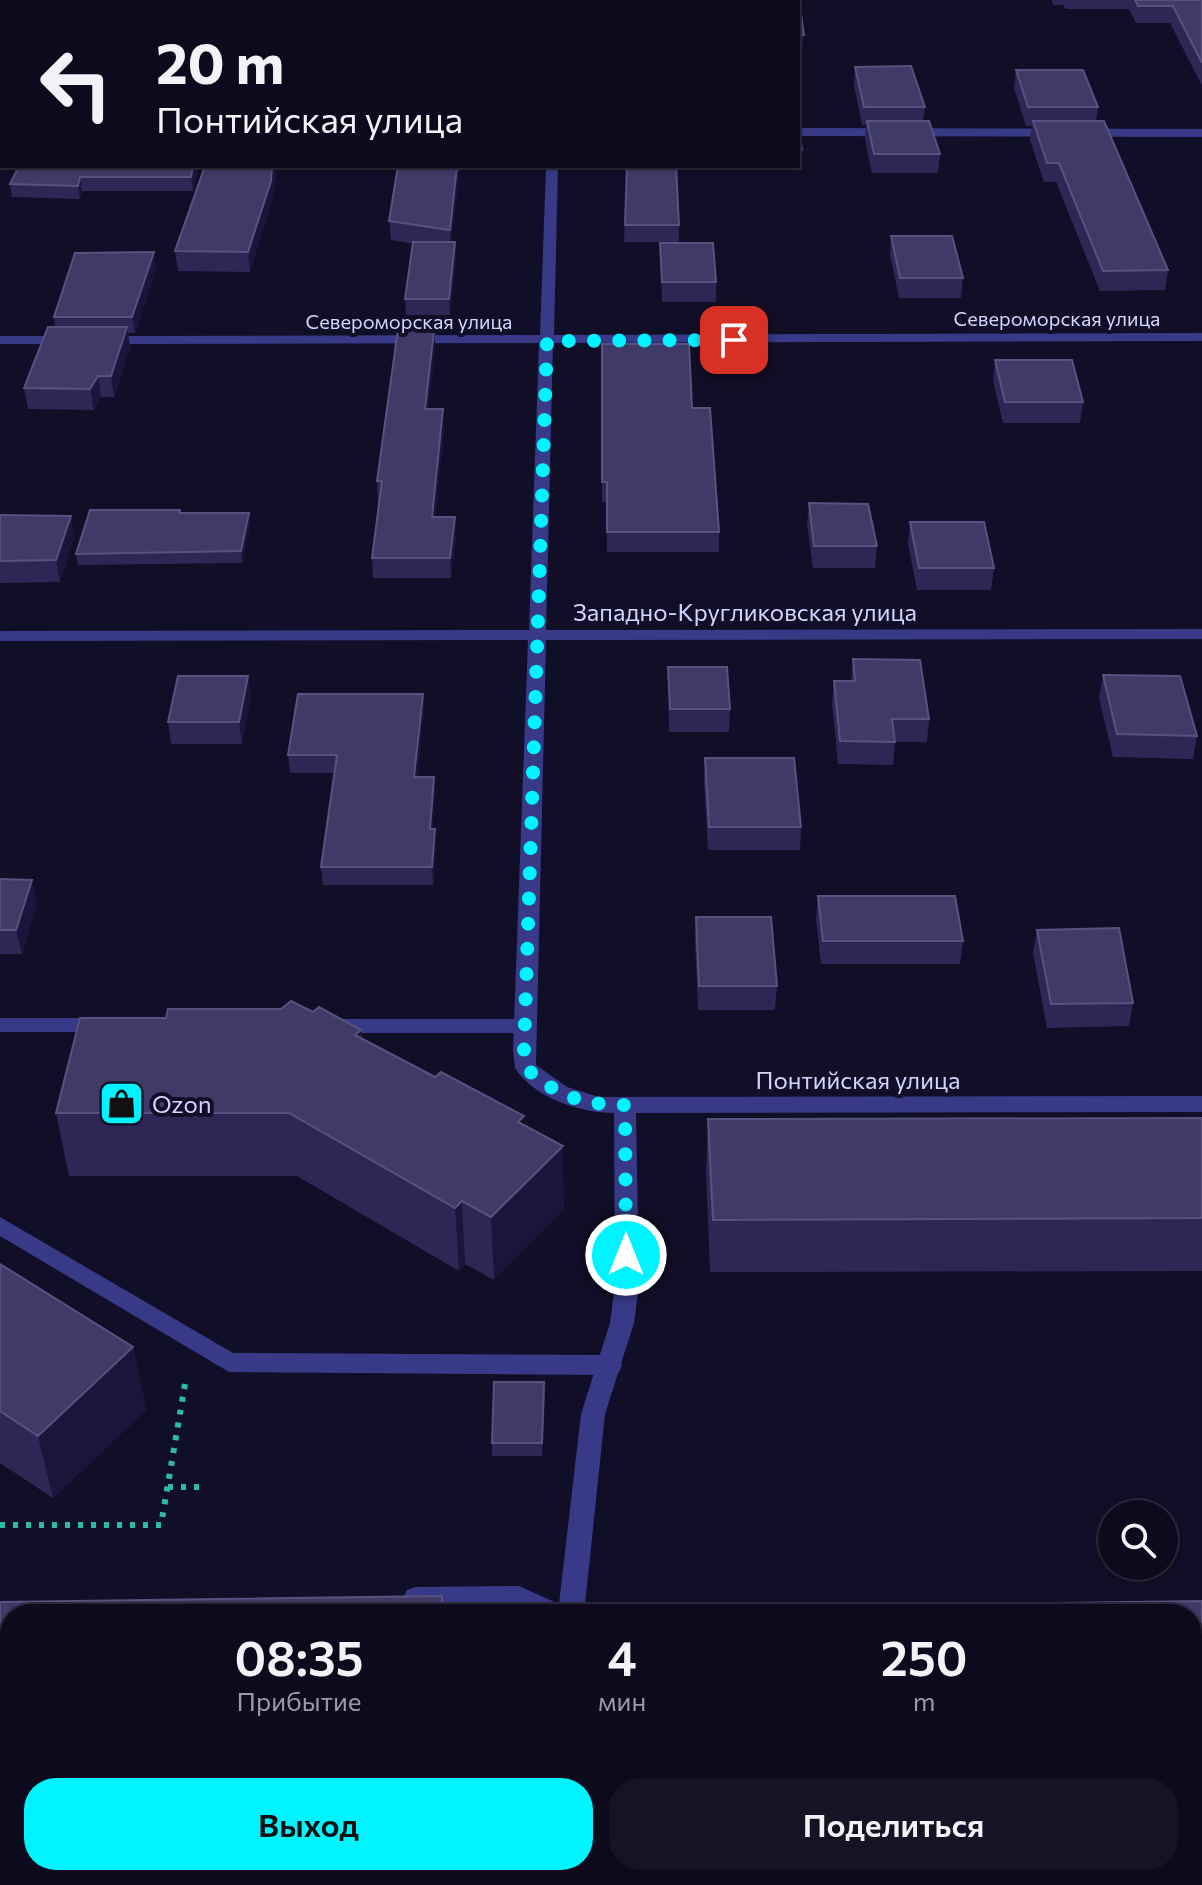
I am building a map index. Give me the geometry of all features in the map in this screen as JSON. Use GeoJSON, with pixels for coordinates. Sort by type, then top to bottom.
{"type":"FeatureCollection","features":[{"type":"Feature","properties":{"kind":"street"},"geometry":{"type":"LineString","coordinates":[[800,132],[1202,133]]}},
{"type":"Feature","properties":{"kind":"street"},"geometry":{"type":"LineString","coordinates":[[302,1025],[525,1026],[552,168]]}},
{"type":"Feature","properties":{"kind":"street","name":"Североморская улица"},"geometry":{"type":"LineString","coordinates":[[0,340],[1202,337]]}},
{"type":"Feature","properties":{"kind":"street","name":"Западно-Кругликовская улица"},"geometry":{"type":"LineString","coordinates":[[0,636],[1202,634]]}},
{"type":"Feature","properties":{"kind":"street"},"geometry":{"type":"LineString","coordinates":[[0,1025],[127,1025]]}},
{"type":"Feature","properties":{"kind":"street","name":"Понтийская улица"},"geometry":{"type":"LineString","coordinates":[[525,1026],[526,1068],[543,1083],[579,1102],[625,1105],[1202,1104]]}},
{"type":"Feature","properties":{"kind":"street"},"geometry":{"type":"LineString","coordinates":[[572,1604],[593,1414],[622,1323],[627,1285],[625,1105]]}},
{"type":"Feature","properties":{"kind":"street"},"geometry":{"type":"LineString","coordinates":[[0,1225],[229,1362],[247,1365],[610,1365]]}},
{"type":"Feature","properties":{"kind":"street"},"geometry":{"type":"LineString","coordinates":[[391,1599],[519,1597],[533,1604]]}},
{"type":"Feature","properties":{"kind":"path"},"geometry":{"type":"LineString","coordinates":[[0,1525],[161,1525],[192,1341]]}},
{"type":"Feature","properties":{"kind":"path"},"geometry":{"type":"LineString","coordinates":[[168,1487],[205,1487]]}},
{"type":"Feature","properties":{"kind":"building"},"geometry":{"type":"Polygon","coordinates":[[[1135,0],[1202,0],[1202,63],[1173,6],[1138,6],[1135,0]]]}},
{"type":"Feature","properties":{"kind":"building"},"geometry":{"type":"Polygon","coordinates":[[[800,7],[804,35],[800,36],[800,7]]]}},
{"type":"Feature","properties":{"kind":"building"},"geometry":{"type":"Polygon","coordinates":[[[911,66],[925,107],[864,107],[855,67],[911,66]]]}},
{"type":"Feature","properties":{"kind":"building"},"geometry":{"type":"Polygon","coordinates":[[[1016,70],[1083,70],[1098,107],[1028,107],[1016,70]]]}},
{"type":"Feature","properties":{"kind":"building"},"geometry":{"type":"Polygon","coordinates":[[[867,121],[929,121],[940,154],[874,154],[867,121]]]}},
{"type":"Feature","properties":{"kind":"building"},"geometry":{"type":"Polygon","coordinates":[[[1033,121],[1104,121],[1168,270],[1103,271],[1059,163],[1047,163],[1033,121]]]}},
{"type":"Feature","properties":{"kind":"building"},"geometry":{"type":"Polygon","coordinates":[[[18,168],[193,168],[191,177],[80,177],[78,186],[10,184],[18,168]]]}},
{"type":"Feature","properties":{"kind":"building"},"geometry":{"type":"Polygon","coordinates":[[[204,168],[272,168],[271,181],[248,252],[175,251],[204,168]]]}},
{"type":"Feature","properties":{"kind":"building"},"geometry":{"type":"Polygon","coordinates":[[[398,168],[457,168],[450,230],[389,221],[398,168]]]}},
{"type":"Feature","properties":{"kind":"building"},"geometry":{"type":"Polygon","coordinates":[[[627,168],[676,168],[679,225],[625,225],[627,168]]]}},
{"type":"Feature","properties":{"kind":"building"},"geometry":{"type":"Polygon","coordinates":[[[891,236],[952,236],[963,278],[900,278],[891,236]]]}},
{"type":"Feature","properties":{"kind":"building"},"geometry":{"type":"Polygon","coordinates":[[[413,242],[455,242],[449,299],[405,299],[413,242]]]}},
{"type":"Feature","properties":{"kind":"building"},"geometry":{"type":"Polygon","coordinates":[[[660,243],[713,243],[716,282],[662,282],[660,243]]]}},
{"type":"Feature","properties":{"kind":"building"},"geometry":{"type":"Polygon","coordinates":[[[154,252],[132,317],[54,317],[75,253],[154,252]]]}},
{"type":"Feature","properties":{"kind":"building"},"geometry":{"type":"Polygon","coordinates":[[[48,327],[127,327],[111,376],[98,376],[90,389],[24,388],[48,327]]]}},
{"type":"Feature","properties":{"kind":"building"},"geometry":{"type":"Polygon","coordinates":[[[398,329],[434,330],[425,409],[443,409],[432,517],[455,517],[450,558],[372,558],[382,481],[377,481],[398,329]]]}},
{"type":"Feature","properties":{"kind":"building"},"geometry":{"type":"Polygon","coordinates":[[[602,344],[689,344],[692,408],[710,408],[719,532],[607,532],[607,482],[602,482],[602,344]]]}},
{"type":"Feature","properties":{"kind":"building"},"geometry":{"type":"Polygon","coordinates":[[[995,360],[1072,360],[1083,402],[1005,402],[995,360]]]}},
{"type":"Feature","properties":{"kind":"building"},"geometry":{"type":"Polygon","coordinates":[[[809,503],[868,504],[877,546],[814,546],[809,503]]]}},
{"type":"Feature","properties":{"kind":"building"},"geometry":{"type":"Polygon","coordinates":[[[90,510],[249,513],[241,551],[76,554],[90,510]]]}},
{"type":"Feature","properties":{"kind":"building"},"geometry":{"type":"Polygon","coordinates":[[[0,515],[71,516],[56,560],[0,561],[0,515]]]}},
{"type":"Feature","properties":{"kind":"building"},"geometry":{"type":"Polygon","coordinates":[[[910,522],[984,522],[994,568],[919,568],[910,522]]]}},
{"type":"Feature","properties":{"kind":"building"},"geometry":{"type":"Polygon","coordinates":[[[853,659],[920,660],[929,719],[892,719],[895,742],[840,741],[834,681],[855,681],[853,659]]]}},
{"type":"Feature","properties":{"kind":"building"},"geometry":{"type":"Polygon","coordinates":[[[668,667],[727,667],[730,709],[670,709],[668,667]]]}},
{"type":"Feature","properties":{"kind":"building"},"geometry":{"type":"Polygon","coordinates":[[[1103,675],[1180,676],[1197,736],[1117,734],[1103,675]]]}},
{"type":"Feature","properties":{"kind":"building"},"geometry":{"type":"Polygon","coordinates":[[[178,676],[248,676],[239,722],[168,722],[178,676]]]}},
{"type":"Feature","properties":{"kind":"building"},"geometry":{"type":"Polygon","coordinates":[[[298,694],[423,694],[414,777],[434,777],[430,829],[435,829],[432,867],[321,867],[337,755],[288,755],[298,694]]]}},
{"type":"Feature","properties":{"kind":"building"},"geometry":{"type":"Polygon","coordinates":[[[705,758],[794,758],[801,827],[709,827],[705,758]]]}},
{"type":"Feature","properties":{"kind":"building"},"geometry":{"type":"Polygon","coordinates":[[[0,879],[32,880],[16,930],[0,930],[0,879]]]}},
{"type":"Feature","properties":{"kind":"building"},"geometry":{"type":"Polygon","coordinates":[[[818,896],[955,896],[963,941],[823,941],[818,896]]]}},
{"type":"Feature","properties":{"kind":"building"},"geometry":{"type":"Polygon","coordinates":[[[696,917],[771,917],[777,986],[699,986],[696,917]]]}},
{"type":"Feature","properties":{"kind":"building"},"geometry":{"type":"Polygon","coordinates":[[[1119,928],[1133,1003],[1051,1004],[1037,930],[1119,928]]]}},
{"type":"Feature","properties":{"kind":"building"},"geometry":{"type":"Polygon","coordinates":[[[291,1001],[313,1012],[319,1007],[361,1030],[355,1035],[435,1077],[441,1072],[524,1116],[518,1122],[563,1146],[491,1217],[462,1201],[455,1208],[289,1113],[56,1113],[80,1018],[166,1018],[168,1009],[281,1009],[291,1001]]]}},
{"type":"Feature","properties":{"kind":"building"},"geometry":{"type":"Polygon","coordinates":[[[1202,1118],[1202,1218],[713,1220],[708,1119],[1202,1118]]]}},
{"type":"Feature","properties":{"kind":"building"},"geometry":{"type":"Polygon","coordinates":[[[0,1264],[133,1347],[38,1436],[0,1411],[0,1264]]]}},
{"type":"Feature","properties":{"kind":"building"},"geometry":{"type":"Polygon","coordinates":[[[494,1382],[544,1382],[542,1443],[492,1443],[494,1382]]]}},
{"type":"Feature","properties":{"kind":"building"},"geometry":{"type":"Polygon","coordinates":[[[442,1596],[442,1604],[0,1602],[442,1596]]]}},
{"type":"Feature","properties":{"kind":"building"},"geometry":{"type":"Polygon","coordinates":[[[1202,1601],[1202,1604],[979,1604],[1202,1601]]]}},
{"type":"Feature","properties":{"kind":"place","name":"Ozon"},"geometry":{"type":"Point","coordinates":[121,1103]}},
{"type":"Feature","properties":{"kind":"route"},"geometry":{"type":"LineString","coordinates":[[626,1255],[625,1105],[599,1105],[564,1096],[526,1068],[524,1050],[547,341],[734,340]]}}]}
